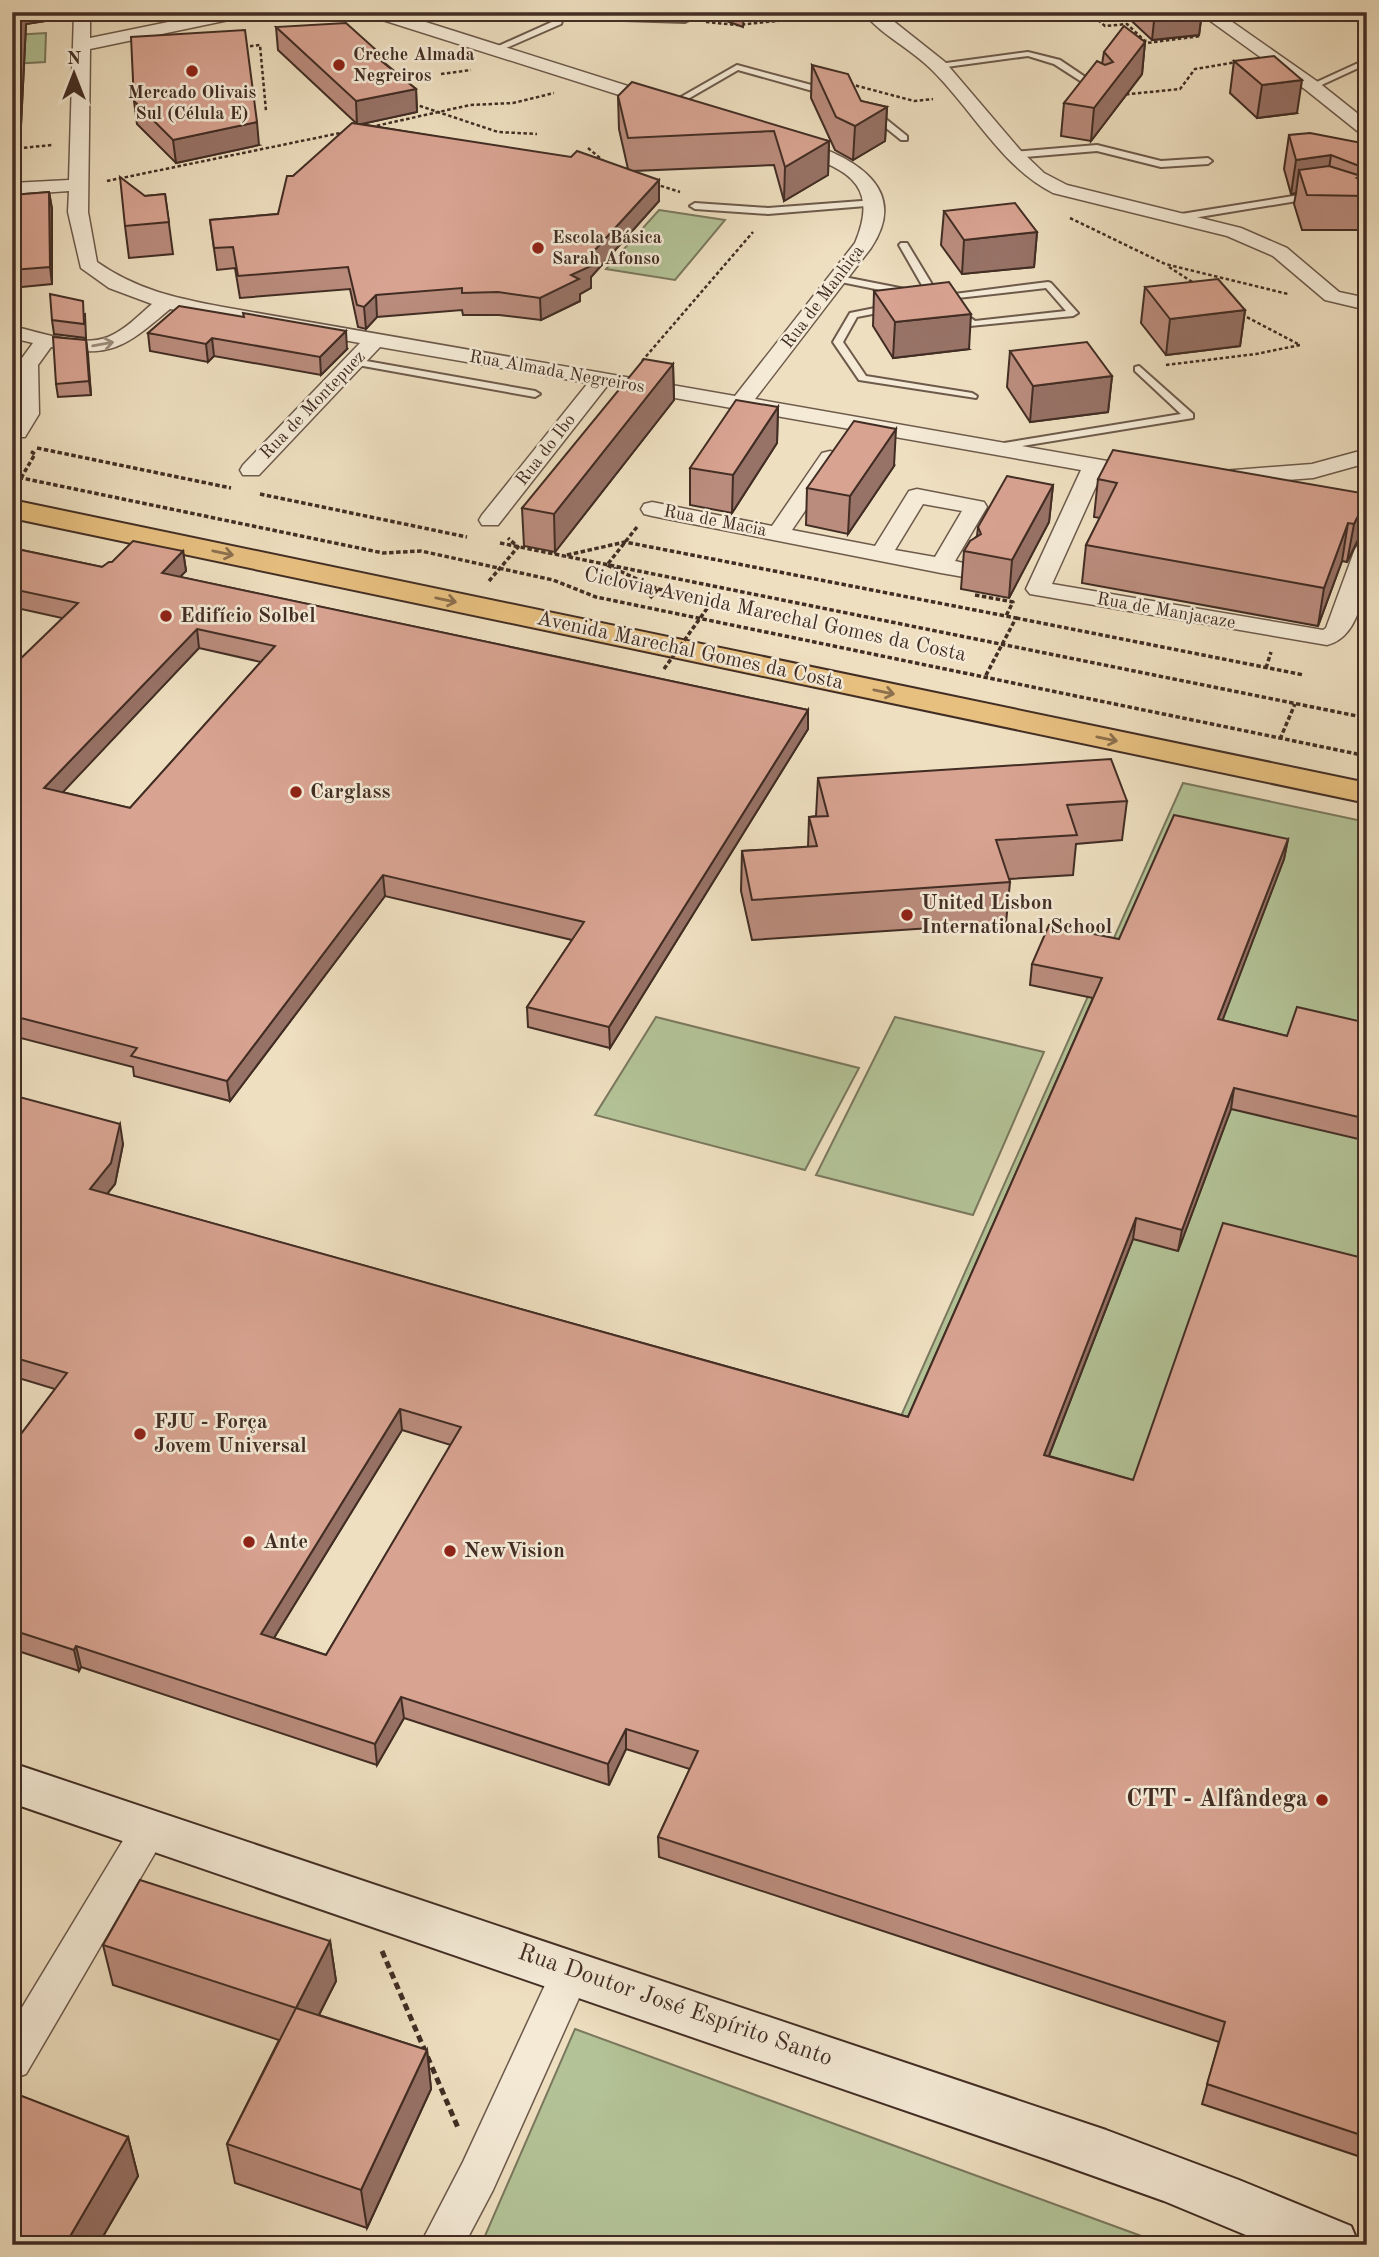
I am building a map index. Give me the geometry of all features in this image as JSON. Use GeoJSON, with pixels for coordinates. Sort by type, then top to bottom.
{"type":"FeatureCollection","features":[{"type":"Feature","properties":{"kind":"main road","name":"Avenida Marechal Gomes da Costa"},"geometry":{"type":"LineString","coordinates":[[17,483],[493,577],[1278,744],[1367,769]]}},
{"type":"Feature","properties":{"kind":"main road","name":"Avenida Marechal Gomes da Costa"},"geometry":{"type":"LineString","coordinates":[[12,509],[1367,793]]}},
{"type":"Feature","properties":{"kind":"street","name":"Rua Almada Negreiros"},"geometry":{"type":"LineString","coordinates":[[82,12],[78,212],[88,264],[116,284],[166,302],[374,341],[1094,466],[1162,475]]}},
{"type":"Feature","properties":{"kind":"street"},"geometry":{"type":"LineString","coordinates":[[83,45],[243,12]]}},
{"type":"Feature","properties":{"kind":"street"},"geometry":{"type":"LineString","coordinates":[[376,12],[696,113]]}},
{"type":"Feature","properties":{"kind":"street"},"geometry":{"type":"LineString","coordinates":[[1206,12],[1312,86],[1367,130]]}},
{"type":"Feature","properties":{"kind":"street"},"geometry":{"type":"LineString","coordinates":[[863,13],[939,66],[1014,155],[1037,177],[1060,189],[1234,232],[1280,252],[1332,296],[1361,304]]}},
{"type":"Feature","properties":{"kind":"street"},"geometry":{"type":"LineString","coordinates":[[772,138],[832,158],[854,170],[868,184],[875,203]]}},
{"type":"Feature","properties":{"kind":"street"},"geometry":{"type":"LineString","coordinates":[[12,189],[78,185]]}},
{"type":"Feature","properties":{"kind":"street","name":"Rua de Manhiça"},"geometry":{"type":"LineString","coordinates":[[741,403],[839,279],[870,235],[876,215],[875,203]]}},
{"type":"Feature","properties":{"kind":"street"},"geometry":{"type":"LineString","coordinates":[[12,332],[80,345],[111,343],[124,338],[166,302]]}},
{"type":"Feature","properties":{"kind":"street"},"geometry":{"type":"LineString","coordinates":[[22,442],[28,414],[27,365],[47,339]]}},
{"type":"Feature","properties":{"kind":"street","name":"Rua de Montepuez"},"geometry":{"type":"LineString","coordinates":[[251,470],[374,341]]}},
{"type":"Feature","properties":{"kind":"street","name":"Rua do Ibo"},"geometry":{"type":"LineString","coordinates":[[486,533],[601,380]]}},
{"type":"Feature","properties":{"kind":"street","name":"Rua de Macia"},"geometry":{"type":"LineString","coordinates":[[778,534],[853,423]]}},
{"type":"Feature","properties":{"kind":"street"},"geometry":{"type":"LineString","coordinates":[[1202,477],[1267,476],[1312,471],[1367,456]]}},
{"type":"Feature","properties":{"kind":"street","name":"Rua de Manjacaze"},"geometry":{"type":"LineString","coordinates":[[1094,466],[1038,589],[1327,638],[1337,632],[1367,549]]}},
{"type":"Feature","properties":{"kind":"street"},"geometry":{"type":"LineString","coordinates":[[881,554],[917,496],[976,508],[941,566]]}},
{"type":"Feature","properties":{"kind":"street","name":"Rua de Macia"},"geometry":{"type":"LineString","coordinates":[[652,509],[941,566],[965,581]]}},
{"type":"Feature","properties":{"kind":"street","name":"Rua Doutor José Espírito Santo"},"geometry":{"type":"LineString","coordinates":[[12,1783],[572,1969],[1161,2176],[1332,2245]]}},
{"type":"Feature","properties":{"kind":"street"},"geometry":{"type":"LineString","coordinates":[[16,2047],[149,1830]]}},
{"type":"Feature","properties":{"kind":"street"},"geometry":{"type":"LineString","coordinates":[[441,2245],[478,2176],[572,1969]]}},
{"type":"Feature","properties":{"kind":"lane"},"geometry":{"type":"LineString","coordinates":[[501,12],[685,19]]}},
{"type":"Feature","properties":{"kind":"lane"},"geometry":{"type":"LineString","coordinates":[[497,50],[558,22],[561,16]]}},
{"type":"Feature","properties":{"kind":"lane"},"geometry":{"type":"LineString","coordinates":[[939,66],[1028,54],[1057,62],[1104,93]]}},
{"type":"Feature","properties":{"kind":"lane"},"geometry":{"type":"LineString","coordinates":[[1312,86],[1367,61]]}},
{"type":"Feature","properties":{"kind":"lane"},"geometry":{"type":"LineString","coordinates":[[671,105],[737,67],[834,93]]}},
{"type":"Feature","properties":{"kind":"lane"},"geometry":{"type":"LineString","coordinates":[[866,107],[904,138]]}},
{"type":"Feature","properties":{"kind":"lane"},"geometry":{"type":"LineString","coordinates":[[1014,155],[1097,148],[1161,164],[1208,160]]}},
{"type":"Feature","properties":{"kind":"lane"},"geometry":{"type":"LineString","coordinates":[[1175,218],[1325,194]]}},
{"type":"Feature","properties":{"kind":"lane"},"geometry":{"type":"LineString","coordinates":[[695,206],[768,211],[875,203]]}},
{"type":"Feature","properties":{"kind":"lane"},"geometry":{"type":"LineString","coordinates":[[904,244],[936,299],[973,324],[1073,313],[1048,285],[936,299],[924,299]]}},
{"type":"Feature","properties":{"kind":"lane"},"geometry":{"type":"LineString","coordinates":[[839,279],[912,294]]}},
{"type":"Feature","properties":{"kind":"lane"},"geometry":{"type":"LineString","coordinates":[[901,306],[853,315],[838,342],[863,378],[972,396]]}},
{"type":"Feature","properties":{"kind":"lane"},"geometry":{"type":"LineString","coordinates":[[355,362],[535,394]]}},
{"type":"Feature","properties":{"kind":"lane"},"geometry":{"type":"LineString","coordinates":[[993,448],[1189,416],[1139,369]]}},
{"type":"Feature","properties":{"kind":"path"},"geometry":{"type":"LineString","coordinates":[[1089,12],[1105,26],[1127,24],[1147,43],[1233,31]]}},
{"type":"Feature","properties":{"kind":"path"},"geometry":{"type":"LineString","coordinates":[[685,19],[737,25],[863,13]]}},
{"type":"Feature","properties":{"kind":"path"},"geometry":{"type":"LineString","coordinates":[[234,47],[260,45],[265,111]]}},
{"type":"Feature","properties":{"kind":"path"},"geometry":{"type":"LineString","coordinates":[[1104,93],[1110,97],[1181,89],[1195,69],[1232,63]]}},
{"type":"Feature","properties":{"kind":"path"},"geometry":{"type":"LineString","coordinates":[[834,93],[852,83],[914,101],[963,96]]}},
{"type":"Feature","properties":{"kind":"path"},"geometry":{"type":"LineString","coordinates":[[369,127],[470,105],[513,103],[555,93]]}},
{"type":"Feature","properties":{"kind":"path"},"geometry":{"type":"LineString","coordinates":[[406,99],[437,113],[498,132],[537,134]]}},
{"type":"Feature","properties":{"kind":"path"},"geometry":{"type":"LineString","coordinates":[[78,185],[137,177],[355,130]]}},
{"type":"Feature","properties":{"kind":"path"},"geometry":{"type":"LineString","coordinates":[[12,149],[81,144]]}},
{"type":"Feature","properties":{"kind":"path"},"geometry":{"type":"LineString","coordinates":[[588,148],[609,164]]}},
{"type":"Feature","properties":{"kind":"path"},"geometry":{"type":"LineString","coordinates":[[646,181],[742,210]]}},
{"type":"Feature","properties":{"kind":"path"},"geometry":{"type":"LineString","coordinates":[[601,380],[635,369],[768,211]]}},
{"type":"Feature","properties":{"kind":"path"},"geometry":{"type":"LineString","coordinates":[[1065,215],[1165,264],[1200,287]]}},
{"type":"Feature","properties":{"kind":"path"},"geometry":{"type":"LineString","coordinates":[[1165,264],[1314,301],[1361,304]]}},
{"type":"Feature","properties":{"kind":"path"},"geometry":{"type":"LineString","coordinates":[[1139,369],[1256,354],[1300,345],[1235,310]]}},
{"type":"Feature","properties":{"kind":"path"},"geometry":{"type":"LineString","coordinates":[[17,483],[35,454],[22,442]]}},
{"type":"Feature","properties":{"kind":"path"},"geometry":{"type":"LineString","coordinates":[[22,442],[233,488]]}},
{"type":"Feature","properties":{"kind":"path","name":"Ciclovia Avenida Marechal Gomes da Costa"},"geometry":{"type":"LineString","coordinates":[[12,476],[17,483],[383,553],[421,551],[493,577],[553,580],[596,597],[985,677],[1278,744],[1367,756]]}},
{"type":"Feature","properties":{"kind":"path"},"geometry":{"type":"LineString","coordinates":[[260,494],[486,533],[518,547],[1367,719]]}},
{"type":"Feature","properties":{"kind":"path"},"geometry":{"type":"LineString","coordinates":[[607,565],[652,509]]}},
{"type":"Feature","properties":{"kind":"path"},"geometry":{"type":"LineString","coordinates":[[486,533],[518,547]]}},
{"type":"Feature","properties":{"kind":"path"},"geometry":{"type":"LineString","coordinates":[[563,556],[625,542],[1304,675]]}},
{"type":"Feature","properties":{"kind":"path"},"geometry":{"type":"LineString","coordinates":[[493,577],[518,547]]}},
{"type":"Feature","properties":{"kind":"path"},"geometry":{"type":"LineString","coordinates":[[607,565],[658,589],[713,600],[664,669]]}},
{"type":"Feature","properties":{"kind":"path"},"geometry":{"type":"LineString","coordinates":[[965,581],[1013,602],[1006,616]]}},
{"type":"Feature","properties":{"kind":"path"},"geometry":{"type":"LineString","coordinates":[[650,598],[658,589]]}},
{"type":"Feature","properties":{"kind":"path"},"geometry":{"type":"LineString","coordinates":[[945,605],[949,597]]}},
{"type":"Feature","properties":{"kind":"path"},"geometry":{"type":"LineString","coordinates":[[985,677],[1016,618]]}},
{"type":"Feature","properties":{"kind":"path"},"geometry":{"type":"LineString","coordinates":[[1278,744],[1295,704]]}},
{"type":"Feature","properties":{"kind":"path"},"geometry":{"type":"LineString","coordinates":[[360,1900],[478,2176]]}},
{"type":"Feature","properties":{"kind":"green space"},"geometry":{"type":"Polygon","coordinates":[[[46,33],[45,62],[12,64],[12,35],[46,33]]]}},
{"type":"Feature","properties":{"kind":"green space"},"geometry":{"type":"Polygon","coordinates":[[[659,210],[725,220],[675,280],[606,269],[659,210]]]}},
{"type":"Feature","properties":{"kind":"green space"},"geometry":{"type":"Polygon","coordinates":[[[1183,783],[1367,822],[1367,1481],[1345,1561],[893,1434],[1183,783]]]}},
{"type":"Feature","properties":{"kind":"green space"},"geometry":{"type":"Polygon","coordinates":[[[656,1017],[859,1068],[805,1170],[595,1115],[656,1017]]]}},
{"type":"Feature","properties":{"kind":"green space"},"geometry":{"type":"Polygon","coordinates":[[[895,1017],[1044,1052],[973,1215],[816,1175],[895,1017]]]}},
{"type":"Feature","properties":{"kind":"green space"},"geometry":{"type":"Polygon","coordinates":[[[575,2029],[1166,2245],[481,2245],[575,2029]]]}},
{"type":"Feature","properties":{"kind":"building"},"geometry":{"type":"Polygon","coordinates":[[[12,12],[20,12],[15,112],[12,112],[12,12]]]}},
{"type":"Feature","properties":{"kind":"building"},"geometry":{"type":"Polygon","coordinates":[[[346,23],[375,49],[369,51],[416,89],[356,101],[276,27],[346,23]]]}},
{"type":"Feature","properties":{"kind":"building"},"geometry":{"type":"Polygon","coordinates":[[[1124,26],[1145,42],[1094,108],[1064,103],[1097,61],[1105,65],[1113,62],[1104,52],[1124,26]]]}},
{"type":"Feature","properties":{"kind":"building"},"geometry":{"type":"Polygon","coordinates":[[[245,30],[257,122],[173,140],[134,101],[131,37],[245,30]]]}},
{"type":"Feature","properties":{"kind":"building"},"geometry":{"type":"Polygon","coordinates":[[[1274,56],[1302,80],[1262,85],[1234,61],[1274,56]]]}},
{"type":"Feature","properties":{"kind":"building"},"geometry":{"type":"Polygon","coordinates":[[[812,65],[848,74],[861,101],[887,107],[855,126],[836,117],[812,65]]]}},
{"type":"Feature","properties":{"kind":"building"},"geometry":{"type":"Polygon","coordinates":[[[632,82],[829,141],[785,167],[774,131],[628,138],[618,96],[632,82]]]}},
{"type":"Feature","properties":{"kind":"building"},"geometry":{"type":"Polygon","coordinates":[[[352,123],[571,157],[577,151],[659,180],[583,263],[591,266],[571,275],[579,279],[540,298],[498,292],[462,293],[462,288],[376,295],[364,307],[357,305],[348,267],[238,276],[233,247],[214,248],[210,220],[278,214],[287,176],[293,176],[352,123]]]}},
{"type":"Feature","properties":{"kind":"building"},"geometry":{"type":"Polygon","coordinates":[[[1310,133],[1367,144],[1367,169],[1331,155],[1296,160],[1289,135],[1310,133]]]}},
{"type":"Feature","properties":{"kind":"building"},"geometry":{"type":"Polygon","coordinates":[[[1329,166],[1361,176],[1357,178],[1367,182],[1367,196],[1307,195],[1299,170],[1329,166]]]}},
{"type":"Feature","properties":{"kind":"building"},"geometry":{"type":"Polygon","coordinates":[[[120,177],[145,196],[165,194],[169,222],[125,226],[120,177]]]}},
{"type":"Feature","properties":{"kind":"building"},"geometry":{"type":"Polygon","coordinates":[[[49,192],[50,267],[12,270],[12,195],[49,192]]]}},
{"type":"Feature","properties":{"kind":"building"},"geometry":{"type":"Polygon","coordinates":[[[1015,203],[1037,232],[964,240],[944,211],[1015,203]]]}},
{"type":"Feature","properties":{"kind":"building"},"geometry":{"type":"Polygon","coordinates":[[[1218,279],[1245,310],[1170,319],[1145,287],[1218,279]]]}},
{"type":"Feature","properties":{"kind":"building"},"geometry":{"type":"Polygon","coordinates":[[[949,282],[971,314],[895,322],[874,291],[949,282]]]}},
{"type":"Feature","properties":{"kind":"building"},"geometry":{"type":"Polygon","coordinates":[[[50,294],[83,301],[84,324],[52,320],[50,294]]]}},
{"type":"Feature","properties":{"kind":"building"},"geometry":{"type":"Polygon","coordinates":[[[179,306],[244,317],[243,313],[346,331],[320,357],[212,338],[206,344],[148,333],[179,306]]]}},
{"type":"Feature","properties":{"kind":"building"},"geometry":{"type":"Polygon","coordinates":[[[53,337],[86,340],[89,381],[56,384],[53,337]]]}},
{"type":"Feature","properties":{"kind":"building"},"geometry":{"type":"Polygon","coordinates":[[[1087,342],[1112,376],[1033,386],[1010,351],[1087,342]]]}},
{"type":"Feature","properties":{"kind":"building"},"geometry":{"type":"Polygon","coordinates":[[[644,359],[673,364],[554,514],[522,508],[644,359]]]}},
{"type":"Feature","properties":{"kind":"building"},"geometry":{"type":"Polygon","coordinates":[[[736,400],[778,407],[733,475],[690,468],[736,400]]]}},
{"type":"Feature","properties":{"kind":"building"},"geometry":{"type":"Polygon","coordinates":[[[854,421],[896,429],[850,496],[807,488],[854,421]]]}},
{"type":"Feature","properties":{"kind":"building"},"geometry":{"type":"Polygon","coordinates":[[[1113,450],[1367,494],[1367,498],[1354,524],[1348,523],[1324,588],[1086,545],[1117,483],[1098,479],[1113,450]]]}},
{"type":"Feature","properties":{"kind":"building"},"geometry":{"type":"Polygon","coordinates":[[[1007,476],[1053,485],[1012,560],[964,551],[970,541],[981,534],[978,527],[1007,476]]]}},
{"type":"Feature","properties":{"kind":"building"},"geometry":{"type":"Polygon","coordinates":[[[133,541],[183,551],[162,573],[808,710],[609,1027],[527,1007],[584,922],[383,875],[227,1081],[131,1056],[137,1048],[17,1017],[12,1023],[12,667],[78,603],[12,589],[12,548],[102,567],[112,562],[133,541]],[[197,629],[44,788],[130,808],[275,646],[197,629]]]}},
{"type":"Feature","properties":{"kind":"building"},"geometry":{"type":"Polygon","coordinates":[[[1111,759],[1127,801],[1067,805],[1077,835],[996,840],[1010,882],[752,900],[742,851],[817,846],[809,817],[828,816],[818,778],[1111,759]]]}},
{"type":"Feature","properties":{"kind":"building"},"geometry":{"type":"Polygon","coordinates":[[[1174,815],[1288,839],[1218,1019],[1287,1036],[1297,1007],[1367,1023],[1367,1119],[1234,1088],[1182,1230],[1136,1218],[1044,1455],[1133,1480],[1223,1223],[1367,1259],[1367,2137],[1207,2084],[1225,2022],[658,1837],[698,1751],[626,1729],[608,1764],[401,1697],[375,1744],[76,1646],[74,1650],[12,1630],[12,1446],[67,1373],[12,1357],[12,1095],[120,1124],[111,1163],[90,1189],[908,1417],[1102,978],[1032,964],[1049,925],[1119,939],[1174,815]],[[400,1409],[261,1634],[326,1655],[461,1427],[400,1409]]]}},
{"type":"Feature","properties":{"kind":"building"},"geometry":{"type":"Polygon","coordinates":[[[140,1880],[330,1941],[296,2008],[103,1945],[140,1880]]]}},
{"type":"Feature","properties":{"kind":"building"},"geometry":{"type":"Polygon","coordinates":[[[296,2008],[427,2050],[361,2190],[227,2144],[296,2008]]]}},
{"type":"Feature","properties":{"kind":"building"},"geometry":{"type":"Polygon","coordinates":[[[14,2093],[128,2137],[65,2245],[32,2245],[12,2237],[14,2093]]]}},
{"type":"Feature","properties":{"kind":"place","name":"Creche Almada Negreiros"},"geometry":{"type":"Point","coordinates":[339,65]}},
{"type":"Feature","properties":{"kind":"place","name":"Mercado Olivais Sul (Célula E)"},"geometry":{"type":"Point","coordinates":[192,71]}},
{"type":"Feature","properties":{"kind":"place","name":"Escola Básica Sarah Afonso"},"geometry":{"type":"Point","coordinates":[538,248]}},
{"type":"Feature","properties":{"kind":"place","name":"Edifício Solbel"},"geometry":{"type":"Point","coordinates":[166,616]}},
{"type":"Feature","properties":{"kind":"place","name":"Carglass"},"geometry":{"type":"Point","coordinates":[296,792]}},
{"type":"Feature","properties":{"kind":"place","name":"United Lisbon International School"},"geometry":{"type":"Point","coordinates":[907,915]}},
{"type":"Feature","properties":{"kind":"place","name":"FJU - Força Jovem Universal"},"geometry":{"type":"Point","coordinates":[140,1434]}},
{"type":"Feature","properties":{"kind":"place","name":"Ante"},"geometry":{"type":"Point","coordinates":[249,1542]}},
{"type":"Feature","properties":{"kind":"place","name":"NewVision"},"geometry":{"type":"Point","coordinates":[450,1551]}},
{"type":"Feature","properties":{"kind":"place","name":"CTT - Alfândega"},"geometry":{"type":"Point","coordinates":[1322,1800]}}]}
